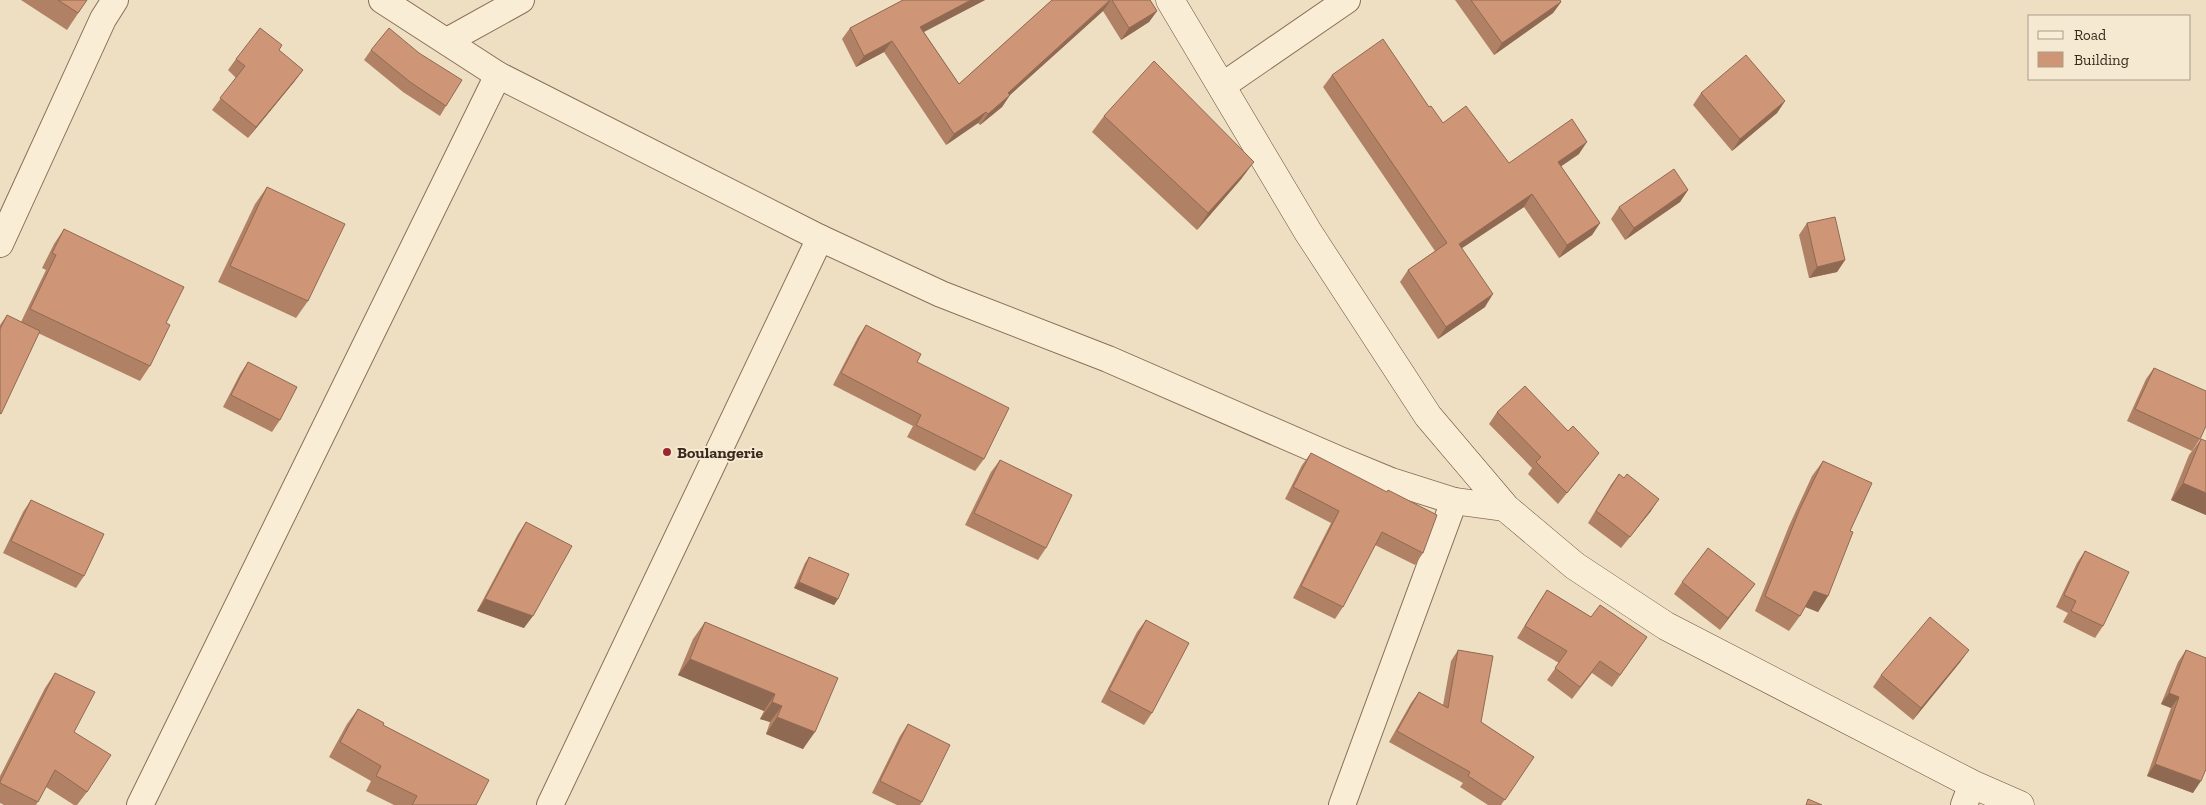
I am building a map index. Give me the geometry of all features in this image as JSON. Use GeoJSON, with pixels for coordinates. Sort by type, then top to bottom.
{"type":"FeatureCollection","features":[{"type":"Feature","properties":{"kind":"street"},"geometry":{"type":"LineString","coordinates":[[0,244],[90,46],[115,0]]}},
{"type":"Feature","properties":{"kind":"street"},"geometry":{"type":"LineString","coordinates":[[382,0],[498,75],[820,238],[941,294],[1108,359],[1391,481],[1454,500],[1506,508]]}},
{"type":"Feature","properties":{"kind":"street"},"geometry":{"type":"LineString","coordinates":[[447,41],[520,0]]}},
{"type":"Feature","properties":{"kind":"street"},"geometry":{"type":"LineString","coordinates":[[1170,0],[1308,232],[1428,416],[1506,508],[1575,566],[1666,626],[1968,794],[2020,805]]}},
{"type":"Feature","properties":{"kind":"street"},"geometry":{"type":"LineString","coordinates":[[1222,86],[1347,0]]}},
{"type":"Feature","properties":{"kind":"street"},"geometry":{"type":"LineString","coordinates":[[140,805],[498,75]]}},
{"type":"Feature","properties":{"kind":"street"},"geometry":{"type":"LineString","coordinates":[[550,805],[820,238]]}},
{"type":"Feature","properties":{"kind":"street"},"geometry":{"type":"LineString","coordinates":[[1342,805],[1454,500]]}},
{"type":"Feature","properties":{"kind":"building"},"geometry":{"type":"Polygon","coordinates":[[[58,0],[87,0],[78,13],[58,0]]]}},
{"type":"Feature","properties":{"kind":"building"},"geometry":{"type":"Polygon","coordinates":[[[903,0],[971,0],[920,27],[959,84],[1052,0],[1110,0],[1008,93],[1010,95],[988,114],[986,112],[954,134],[892,41],[864,56],[850,28],[903,0]]]}},
{"type":"Feature","properties":{"kind":"building"},"geometry":{"type":"Polygon","coordinates":[[[1112,0],[1150,0],[1157,11],[1129,28],[1112,0]]]}},
{"type":"Feature","properties":{"kind":"building"},"geometry":{"type":"Polygon","coordinates":[[[1471,0],[1560,0],[1561,2],[1502,43],[1471,0]]]}},
{"type":"Feature","properties":{"kind":"building"},"geometry":{"type":"Polygon","coordinates":[[[260,28],[282,45],[279,50],[303,70],[256,127],[220,98],[245,66],[236,59],[260,28]]]}},
{"type":"Feature","properties":{"kind":"building"},"geometry":{"type":"Polygon","coordinates":[[[389,28],[419,53],[462,80],[446,106],[410,82],[371,50],[389,28]]]}},
{"type":"Feature","properties":{"kind":"building"},"geometry":{"type":"Polygon","coordinates":[[[1383,39],[1429,107],[1431,106],[1443,123],[1466,106],[1509,163],[1572,119],[1587,142],[1558,162],[1600,223],[1567,245],[1532,194],[1459,244],[1493,294],[1446,327],[1408,270],[1447,243],[1332,75],[1383,39]]]}},
{"type":"Feature","properties":{"kind":"building"},"geometry":{"type":"Polygon","coordinates":[[[1746,55],[1785,101],[1740,139],[1701,93],[1746,55]]]}},
{"type":"Feature","properties":{"kind":"building"},"geometry":{"type":"Polygon","coordinates":[[[1154,61],[1254,162],[1208,213],[1104,116],[1154,61]]]}},
{"type":"Feature","properties":{"kind":"building"},"geometry":{"type":"Polygon","coordinates":[[[1674,169],[1688,190],[1634,228],[1619,207],[1674,169]]]}},
{"type":"Feature","properties":{"kind":"building"},"geometry":{"type":"Polygon","coordinates":[[[267,187],[345,224],[308,301],[230,266],[267,187]]]}},
{"type":"Feature","properties":{"kind":"building"},"geometry":{"type":"Polygon","coordinates":[[[1835,217],[1845,260],[1817,267],[1807,223],[1835,217]]]}},
{"type":"Feature","properties":{"kind":"building"},"geometry":{"type":"Polygon","coordinates":[[[64,229],[184,287],[166,323],[170,325],[150,366],[30,309],[56,255],[52,253],[64,229]]]}},
{"type":"Feature","properties":{"kind":"building"},"geometry":{"type":"Polygon","coordinates":[[[7,315],[40,331],[1,414],[0,329],[7,315]]]}},
{"type":"Feature","properties":{"kind":"building"},"geometry":{"type":"Polygon","coordinates":[[[866,325],[921,354],[917,362],[1009,408],[984,459],[916,425],[921,415],[841,373],[866,325]]]}},
{"type":"Feature","properties":{"kind":"building"},"geometry":{"type":"Polygon","coordinates":[[[248,362],[297,387],[280,420],[231,395],[248,362]]]}},
{"type":"Feature","properties":{"kind":"building"},"geometry":{"type":"Polygon","coordinates":[[[2154,368],[2206,391],[2206,426],[2200,439],[2135,409],[2154,368]]]}},
{"type":"Feature","properties":{"kind":"building"},"geometry":{"type":"Polygon","coordinates":[[[1525,386],[1568,431],[1573,426],[1599,453],[1567,493],[1536,462],[1541,457],[1497,412],[1525,386]]]}},
{"type":"Feature","properties":{"kind":"building"},"geometry":{"type":"Polygon","coordinates":[[[2201,439],[2206,441],[2206,493],[2183,483],[2201,439]]]}},
{"type":"Feature","properties":{"kind":"building"},"geometry":{"type":"Polygon","coordinates":[[[1311,453],[1437,515],[1423,553],[1382,532],[1343,607],[1301,586],[1339,511],[1293,487],[1311,453]]]}},
{"type":"Feature","properties":{"kind":"building"},"geometry":{"type":"Polygon","coordinates":[[[1000,460],[1072,495],[1046,548],[974,513],[1000,460]]]}},
{"type":"Feature","properties":{"kind":"building"},"geometry":{"type":"Polygon","coordinates":[[[1823,461],[1872,483],[1850,531],[1853,532],[1828,596],[1814,591],[1800,616],[1765,596],[1799,511],[1823,461]]]}},
{"type":"Feature","properties":{"kind":"building"},"geometry":{"type":"Polygon","coordinates":[[[1619,474],[1624,478],[1627,474],[1659,499],[1630,537],[1596,511],[1619,474]]]}},
{"type":"Feature","properties":{"kind":"building"},"geometry":{"type":"Polygon","coordinates":[[[31,500],[104,534],[84,576],[11,541],[31,500]]]}},
{"type":"Feature","properties":{"kind":"building"},"geometry":{"type":"Polygon","coordinates":[[[526,522],[572,546],[533,616],[485,599],[526,522]]]}},
{"type":"Feature","properties":{"kind":"building"},"geometry":{"type":"Polygon","coordinates":[[[1708,548],[1755,584],[1728,618],[1682,582],[1708,548]]]}},
{"type":"Feature","properties":{"kind":"building"},"geometry":{"type":"Polygon","coordinates":[[[2085,551],[2129,572],[2103,626],[2071,611],[2076,601],[2064,595],[2085,551]]]}},
{"type":"Feature","properties":{"kind":"building"},"geometry":{"type":"Polygon","coordinates":[[[809,557],[849,574],[838,599],[799,582],[809,557]]]}},
{"type":"Feature","properties":{"kind":"building"},"geometry":{"type":"Polygon","coordinates":[[[1547,590],[1591,617],[1600,605],[1647,637],[1620,675],[1600,661],[1580,687],[1555,668],[1567,651],[1525,626],[1547,590]]]}},
{"type":"Feature","properties":{"kind":"building"},"geometry":{"type":"Polygon","coordinates":[[[1930,617],[1969,650],[1921,708],[1881,675],[1930,617]]]}},
{"type":"Feature","properties":{"kind":"building"},"geometry":{"type":"Polygon","coordinates":[[[1146,620],[1189,643],[1152,713],[1109,690],[1146,620]]]}},
{"type":"Feature","properties":{"kind":"building"},"geometry":{"type":"Polygon","coordinates":[[[705,622],[838,678],[815,732],[777,717],[782,706],[772,702],[775,694],[690,659],[705,622]]]}},
{"type":"Feature","properties":{"kind":"building"},"geometry":{"type":"Polygon","coordinates":[[[1458,650],[1493,656],[1481,722],[1534,757],[1505,800],[1468,776],[1470,772],[1397,731],[1419,692],[1448,708],[1458,650]]]}},
{"type":"Feature","properties":{"kind":"building"},"geometry":{"type":"Polygon","coordinates":[[[2186,650],[2206,658],[2206,769],[2201,781],[2155,764],[2179,697],[2169,693],[2186,650]]]}},
{"type":"Feature","properties":{"kind":"building"},"geometry":{"type":"Polygon","coordinates":[[[55,673],[95,692],[74,732],[111,755],[87,792],[55,770],[38,802],[0,782],[55,673]]]}},
{"type":"Feature","properties":{"kind":"building"},"geometry":{"type":"Polygon","coordinates":[[[358,709],[384,723],[383,725],[489,780],[476,805],[412,805],[417,796],[376,776],[381,766],[340,742],[358,709]]]}},
{"type":"Feature","properties":{"kind":"building"},"geometry":{"type":"Polygon","coordinates":[[[908,724],[950,745],[922,802],[880,781],[908,724]]]}},
{"type":"Feature","properties":{"kind":"building"},"geometry":{"type":"Polygon","coordinates":[[[1808,799],[1822,805],[1806,805],[1808,799]]]}},
{"type":"Feature","properties":{"kind":"place","name":"Boulangerie"},"geometry":{"type":"Point","coordinates":[667,452]}}]}
